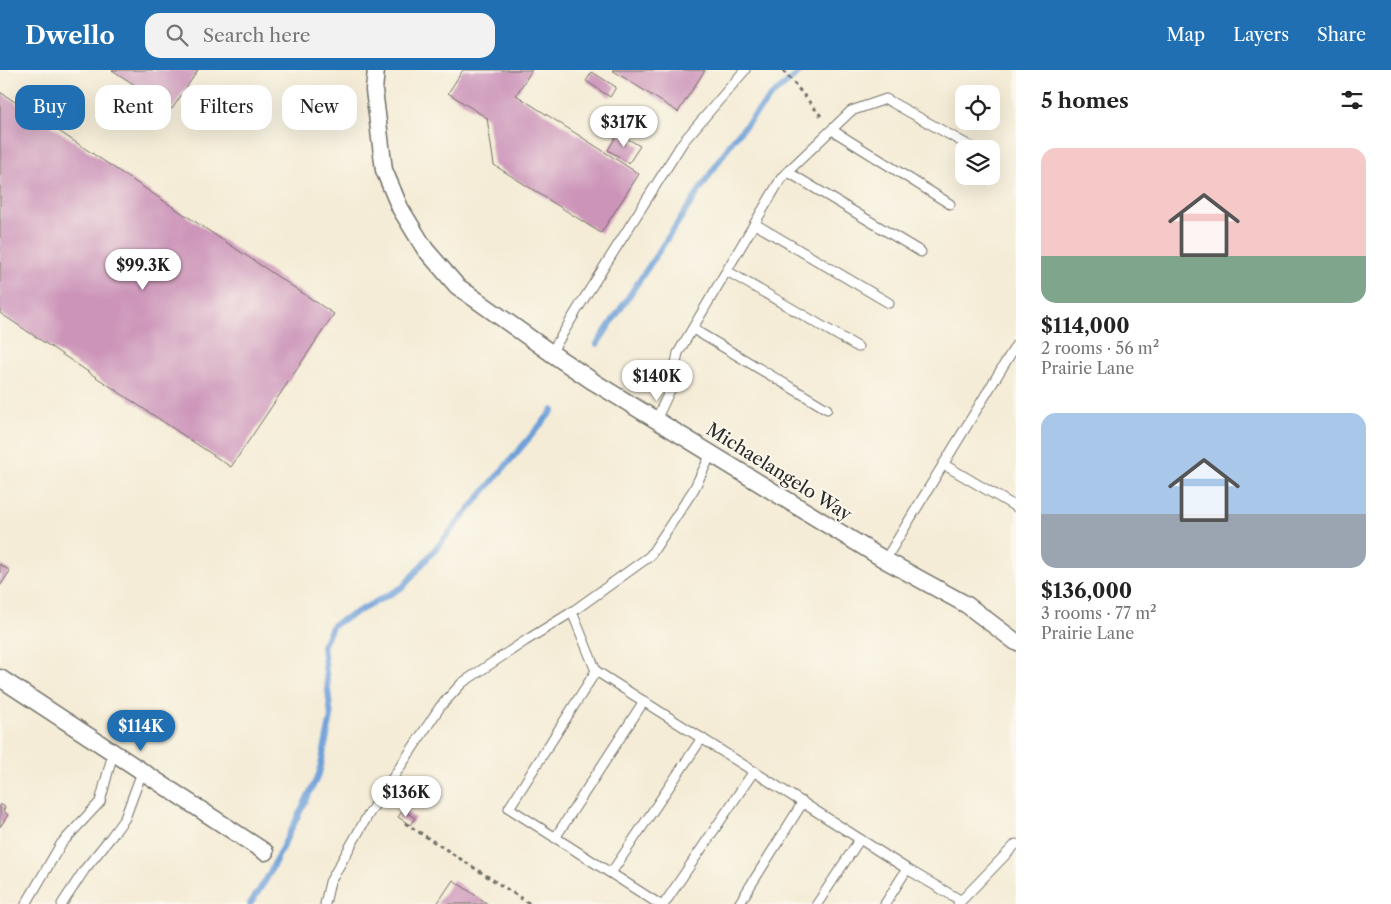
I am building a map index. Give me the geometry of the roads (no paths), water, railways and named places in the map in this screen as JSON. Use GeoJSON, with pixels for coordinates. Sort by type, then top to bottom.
{"type":"FeatureCollection","features":[{"type":"Feature","properties":{"kind":"street","name":"Michaelangelo Way"},"geometry":{"type":"LineString","coordinates":[[376,70],[374,90],[384,170],[400,208],[425,249],[457,286],[594,382],[885,560],[967,605],[1016,642]]}},
{"type":"Feature","properties":{"kind":"street"},"geometry":{"type":"LineString","coordinates":[[0,678],[265,852]]}},
{"type":"Feature","properties":{"kind":"lane"},"geometry":{"type":"LineString","coordinates":[[551,353],[683,142],[745,70]]}},
{"type":"Feature","properties":{"kind":"lane"},"geometry":{"type":"LineString","coordinates":[[656,420],[672,388],[678,353],[782,177],[851,111],[886,99],[959,140]]}},
{"type":"Feature","properties":{"kind":"lane"},"geometry":{"type":"LineString","coordinates":[[832,130],[950,204]]}},
{"type":"Feature","properties":{"kind":"lane"},"geometry":{"type":"LineString","coordinates":[[788,172],[921,252]]}},
{"type":"Feature","properties":{"kind":"lane"},"geometry":{"type":"LineString","coordinates":[[755,224],[889,303]]}},
{"type":"Feature","properties":{"kind":"lane"},"geometry":{"type":"LineString","coordinates":[[727,271],[858,347]]}},
{"type":"Feature","properties":{"kind":"lane"},"geometry":{"type":"LineString","coordinates":[[692,329],[828,409]]}},
{"type":"Feature","properties":{"kind":"lane"},"geometry":{"type":"LineString","coordinates":[[885,560],[1016,345]]}},
{"type":"Feature","properties":{"kind":"lane"},"geometry":{"type":"LineString","coordinates":[[324,904],[330,882],[368,815],[440,707],[462,683],[572,612],[650,556],[694,488],[712,454]]}},
{"type":"Feature","properties":{"kind":"lane"},"geometry":{"type":"LineString","coordinates":[[944,464],[1016,507]]}},
{"type":"Feature","properties":{"kind":"lane"},"geometry":{"type":"LineString","coordinates":[[572,612],[596,671],[959,902],[1016,844]]}},
{"type":"Feature","properties":{"kind":"lane"},"geometry":{"type":"LineString","coordinates":[[596,671],[509,808],[659,904]]}},
{"type":"Feature","properties":{"kind":"lane"},"geometry":{"type":"LineString","coordinates":[[555,838],[644,701]]}},
{"type":"Feature","properties":{"kind":"lane"},"geometry":{"type":"LineString","coordinates":[[611,873],[702,738]]}},
{"type":"Feature","properties":{"kind":"lane"},"geometry":{"type":"LineString","coordinates":[[26,904],[61,844],[100,802],[114,753]]}},
{"type":"Feature","properties":{"kind":"lane"},"geometry":{"type":"LineString","coordinates":[[664,904],[754,771]]}},
{"type":"Feature","properties":{"kind":"lane"},"geometry":{"type":"LineString","coordinates":[[62,904],[85,869],[125,818],[142,772]]}},
{"type":"Feature","properties":{"kind":"lane"},"geometry":{"type":"LineString","coordinates":[[739,904],[803,802]]}},
{"type":"Feature","properties":{"kind":"lane"},"geometry":{"type":"LineString","coordinates":[[817,904],[860,839]]}},
{"type":"Feature","properties":{"kind":"lane"},"geometry":{"type":"LineString","coordinates":[[885,904],[907,869]]}},
{"type":"Feature","properties":{"kind":"waterway"},"geometry":{"type":"LineString","coordinates":[[597,344],[733,140],[772,95],[803,70]]}},
{"type":"Feature","properties":{"kind":"waterway"},"geometry":{"type":"LineString","coordinates":[[250,904],[267,878],[319,774],[331,717],[323,646],[333,625],[403,587],[553,410]]}}]}
